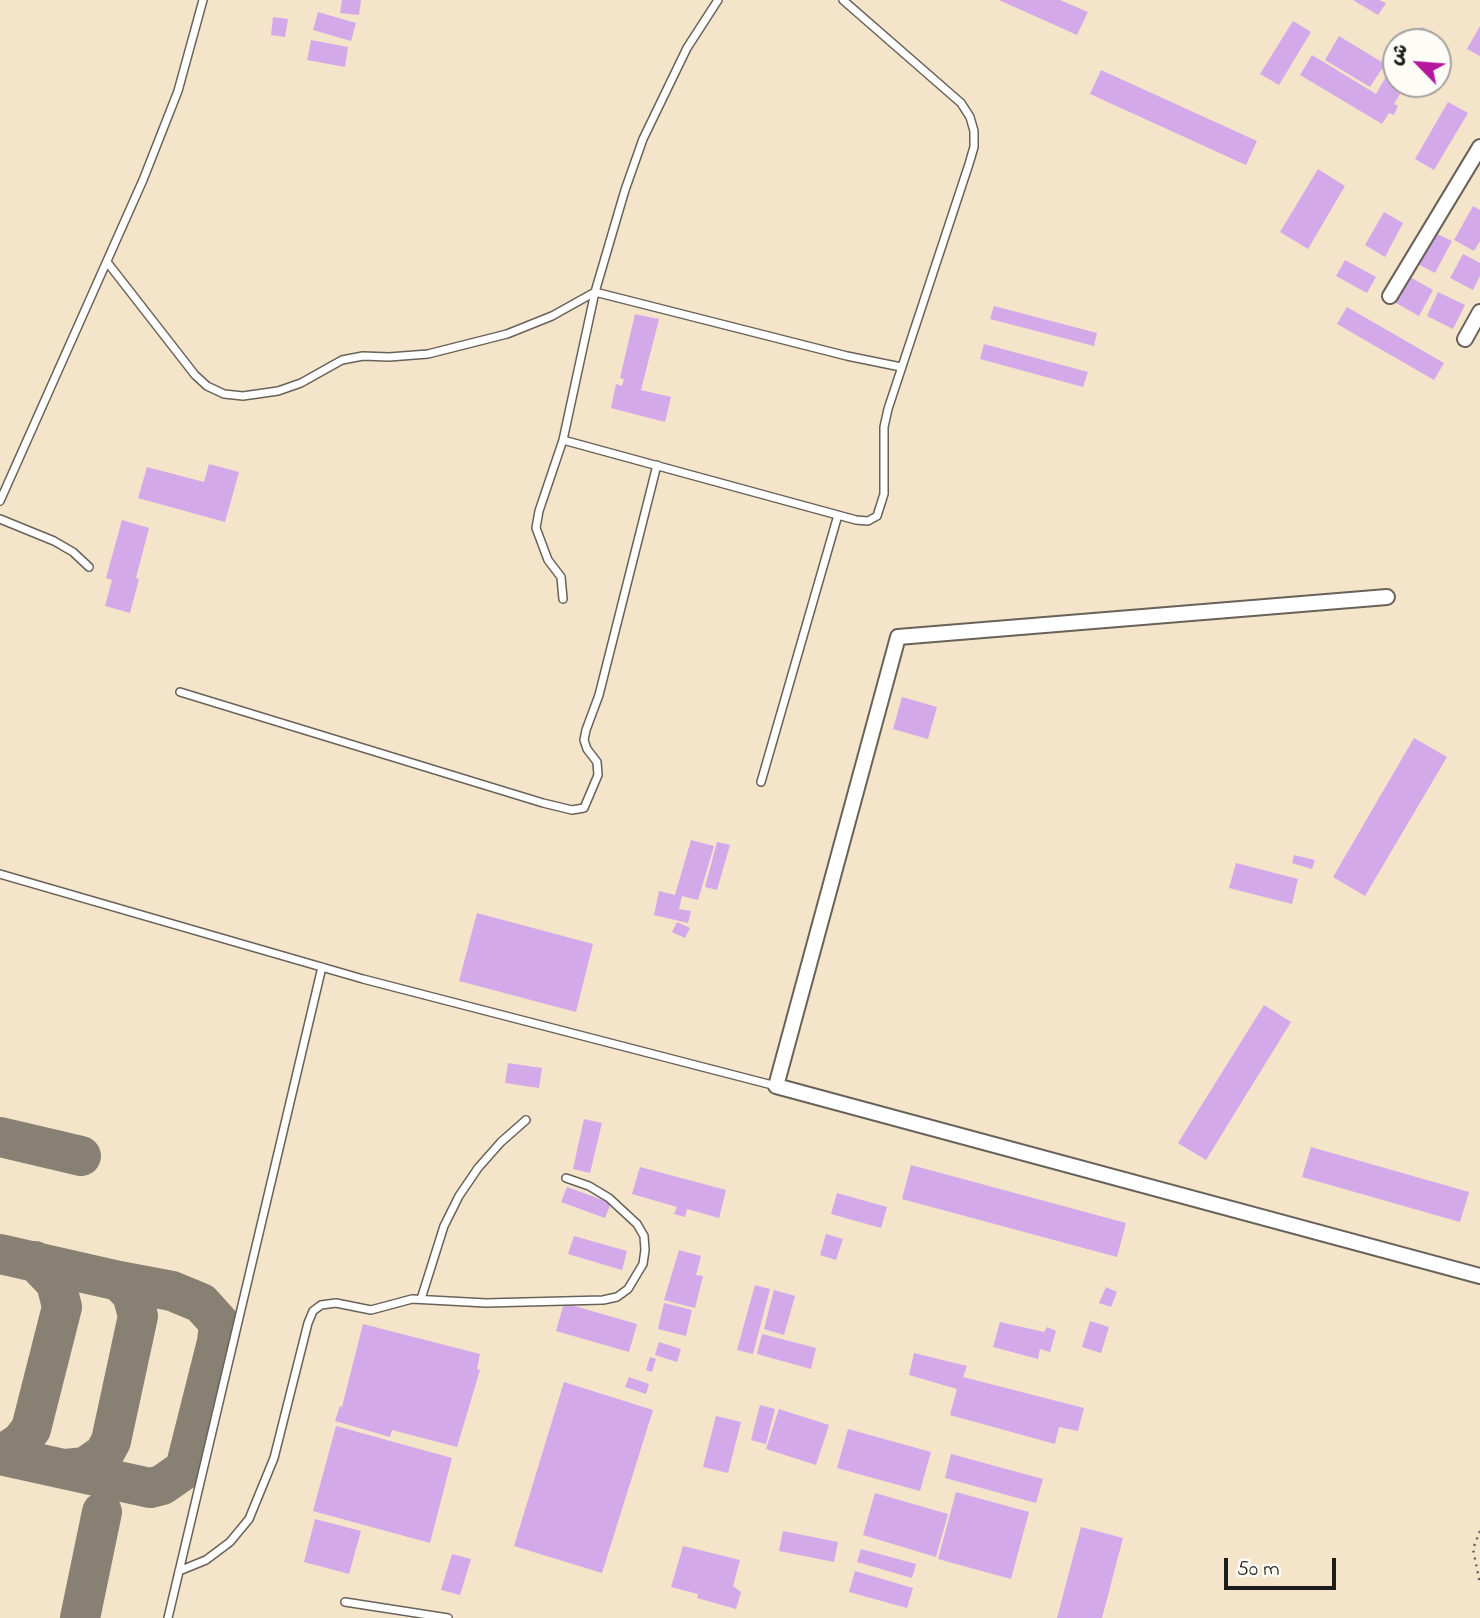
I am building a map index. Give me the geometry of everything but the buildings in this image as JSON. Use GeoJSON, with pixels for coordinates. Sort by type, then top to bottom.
{"type":"FeatureCollection","features":[{"type":"Feature","properties":{"kind":"street"},"geometry":{"type":"LineString","coordinates":[[1390,296],[1480,147]]}},
{"type":"Feature","properties":{"kind":"street"},"geometry":{"type":"LineString","coordinates":[[1465,340],[1480,312]]}},
{"type":"Feature","properties":{"kind":"street"},"geometry":{"type":"LineString","coordinates":[[1387,597],[898,637],[776,1086],[1480,1276]]}},
{"type":"Feature","properties":{"kind":"lane"},"geometry":{"type":"LineString","coordinates":[[0,501],[143,180],[178,91],[203,0]]}},
{"type":"Feature","properties":{"kind":"lane"},"geometry":{"type":"LineString","coordinates":[[563,599],[561,577],[548,560],[536,528],[539,511],[563,440],[595,292],[643,139],[687,48],[718,0]]}},
{"type":"Feature","properties":{"kind":"lane"},"geometry":{"type":"LineString","coordinates":[[563,440],[856,520],[868,521],[877,516],[882,506],[884,427],[901,367],[917,328],[969,164],[974,147],[974,131],[970,117],[961,103],[844,0]]}},
{"type":"Feature","properties":{"kind":"lane"},"geometry":{"type":"LineString","coordinates":[[107,262],[195,375],[207,386],[224,394],[278,391],[301,383],[342,360],[363,356],[428,354],[507,334],[552,316],[595,292],[847,356],[901,367]]}},
{"type":"Feature","properties":{"kind":"lane"},"geometry":{"type":"LineString","coordinates":[[180,692],[542,803],[572,810],[584,808],[598,775],[597,762],[584,740],[586,730],[599,695],[657,466]]}},
{"type":"Feature","properties":{"kind":"lane"},"geometry":{"type":"LineString","coordinates":[[761,782],[838,515]]}},
{"type":"Feature","properties":{"kind":"lane"},"geometry":{"type":"LineString","coordinates":[[0,519],[54,541],[73,552],[89,567]]}},
{"type":"Feature","properties":{"kind":"lane"},"geometry":{"type":"LineString","coordinates":[[0,874],[322,967],[776,1086]]}},
{"type":"Feature","properties":{"kind":"lane"},"geometry":{"type":"LineString","coordinates":[[168,1618],[322,967]]}},
{"type":"Feature","properties":{"kind":"lane"},"geometry":{"type":"LineString","coordinates":[[421,1299],[443,1226],[459,1196],[493,1151],[526,1120]]}},
{"type":"Feature","properties":{"kind":"lane"},"geometry":{"type":"LineString","coordinates":[[179,1571],[206,1560],[222,1548],[249,1519],[274,1458],[313,1311],[321,1305],[336,1303],[370,1310],[403,1300],[421,1299],[486,1303],[603,1300],[617,1297],[628,1289],[643,1265],[644,1236],[637,1224],[609,1198],[589,1186],[566,1178]]}},
{"type":"Feature","properties":{"kind":"lane"},"geometry":{"type":"LineString","coordinates":[[345,1602],[448,1618]]}},
{"type":"Feature","properties":{"kind":"path"},"geometry":{"type":"LineString","coordinates":[[1480,1531],[1473,1549],[1480,1584]]}},
{"type":"Feature","properties":{"kind":"taxiway"},"geometry":{"type":"LineString","coordinates":[[0,1137],[81,1156]]}},
{"type":"Feature","properties":{"kind":"taxiway"},"geometry":{"type":"LineString","coordinates":[[0,1254],[172,1291],[201,1303],[219,1323],[217,1342],[185,1469],[162,1485],[150,1488],[0,1455]]}},
{"type":"Feature","properties":{"kind":"taxiway"},"geometry":{"type":"LineString","coordinates":[[0,1452],[21,1442],[31,1429],[62,1307],[56,1283],[35,1261]]}},
{"type":"Feature","properties":{"kind":"taxiway"},"geometry":{"type":"LineString","coordinates":[[66,1469],[85,1467],[104,1454],[111,1441],[138,1316],[132,1294],[119,1281]]}},
{"type":"Feature","properties":{"kind":"taxiway"},"geometry":{"type":"LineString","coordinates":[[80,1618],[102,1512]]}}]}
